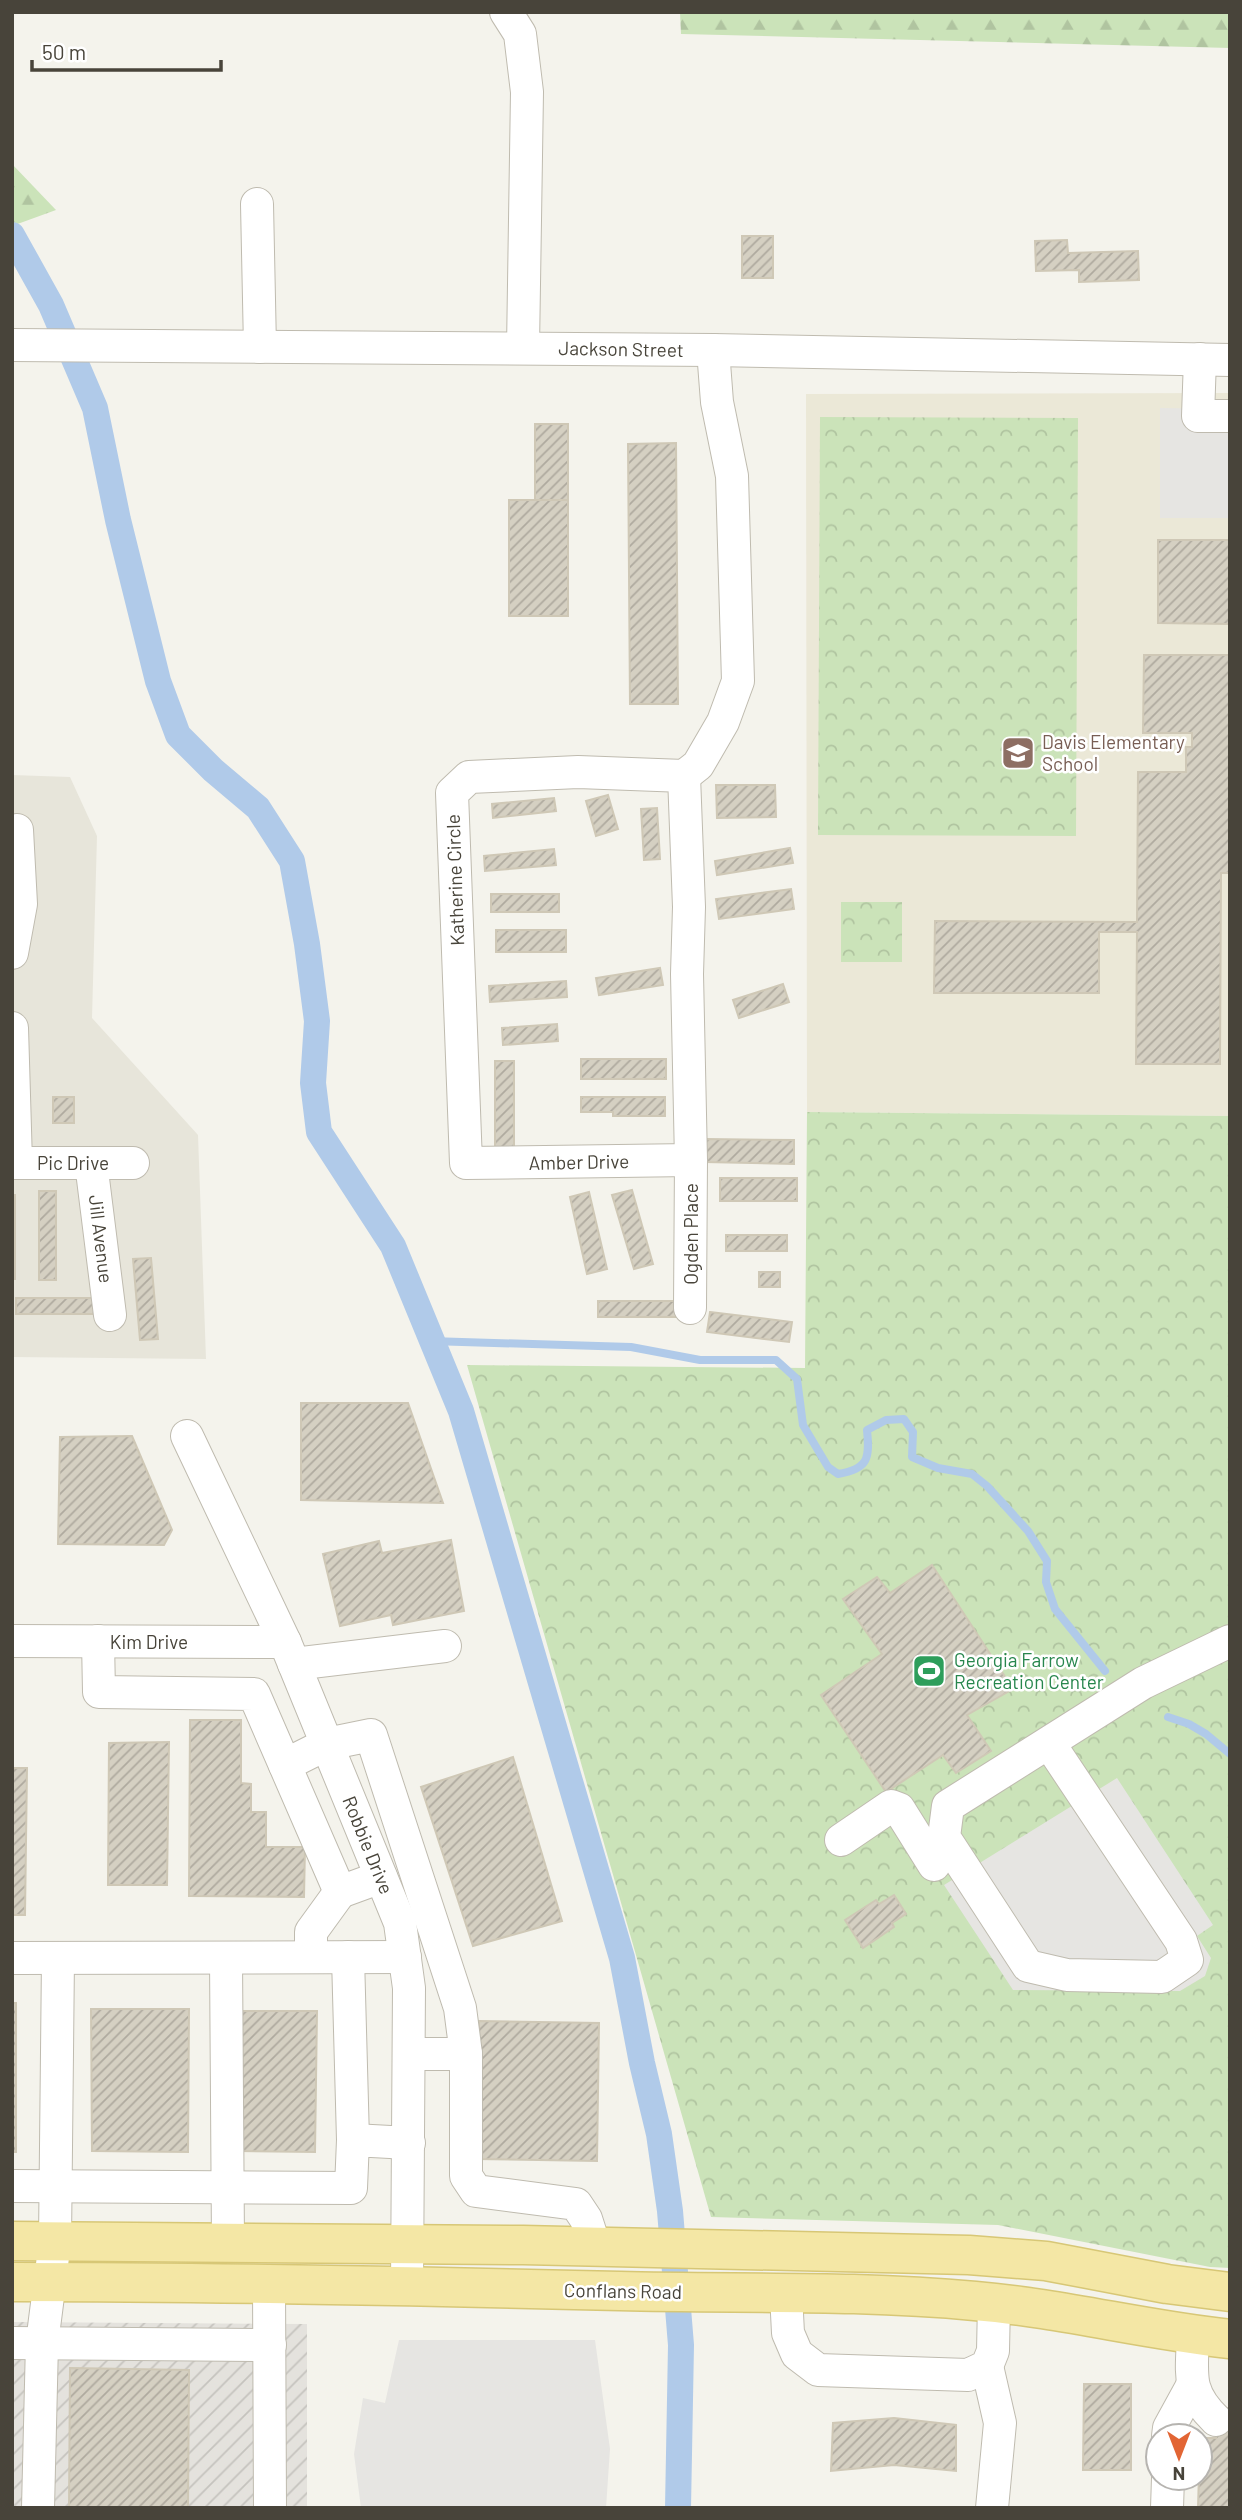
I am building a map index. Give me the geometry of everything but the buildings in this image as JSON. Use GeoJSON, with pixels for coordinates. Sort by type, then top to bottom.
{"type":"FeatureCollection","features":[{"type":"Feature","properties":{"kind":"main road"},"geometry":{"type":"LineString","coordinates":[[12,2241],[750,2249],[994,2257],[1046,2261],[1167,2284],[1230,2292]]}},
{"type":"Feature","properties":{"kind":"main road"},"geometry":{"type":"LineString","coordinates":[[994,2257],[994,2302]]}},
{"type":"Feature","properties":{"kind":"main road","name":"Conflans Road"},"geometry":{"type":"LineString","coordinates":[[31,2283],[407,2286],[872,2295],[994,2302],[1043,2308],[1211,2337]]}},
{"type":"Feature","properties":{"kind":"street"},"geometry":{"type":"LineString","coordinates":[[506,12],[520,34],[527,92],[523,348]]}},
{"type":"Feature","properties":{"kind":"street"},"geometry":{"type":"LineString","coordinates":[[257,204],[260,347]]}},
{"type":"Feature","properties":{"kind":"street","name":"Jackson Street"},"geometry":{"type":"LineString","coordinates":[[15,345],[713,350],[1215,359]]}},
{"type":"Feature","properties":{"kind":"street"},"geometry":{"type":"LineString","coordinates":[[691,1160],[687,974],[689,906],[684,776],[698,765],[723,722],[738,681],[732,476],[717,402],[713,350]]}},
{"type":"Feature","properties":{"kind":"street"},"geometry":{"type":"LineString","coordinates":[[1215,359],[1198,416],[1230,416]]}},
{"type":"Feature","properties":{"kind":"street","name":"Katherine Circle"},"geometry":{"type":"LineString","coordinates":[[466,1163],[452,793],[469,777],[578,772],[684,776]]}},
{"type":"Feature","properties":{"kind":"street"},"geometry":{"type":"LineString","coordinates":[[12,953],[21,904],[17,830]]}},
{"type":"Feature","properties":{"kind":"street"},"geometry":{"type":"LineString","coordinates":[[12,1028],[14,1163]]}},
{"type":"Feature","properties":{"kind":"street","name":"Amber Drive"},"geometry":{"type":"LineString","coordinates":[[466,1163],[691,1160]]}},
{"type":"Feature","properties":{"kind":"street","name":"Ogden Place"},"geometry":{"type":"LineString","coordinates":[[691,1160],[691,1308]]}},
{"type":"Feature","properties":{"kind":"street","name":"Pic Drive"},"geometry":{"type":"LineString","coordinates":[[14,1163],[133,1163]]}},
{"type":"Feature","properties":{"kind":"street","name":"Jill Avenue"},"geometry":{"type":"LineString","coordinates":[[91,1163],[110,1315]]}},
{"type":"Feature","properties":{"kind":"street","name":"Robbie Drive"},"geometry":{"type":"LineString","coordinates":[[187,1436],[289,1653],[400,1923],[407,1972],[409,2054],[407,2286]]}},
{"type":"Feature","properties":{"kind":"street","name":"Kim Drive"},"geometry":{"type":"LineString","coordinates":[[12,1641],[183,1642],[289,1653],[445,1646]]}},
{"type":"Feature","properties":{"kind":"street"},"geometry":{"type":"LineString","coordinates":[[1049,1742],[1181,1941],[1186,1960],[1162,1977],[1067,1975],[1028,1966],[944,1837],[948,1806],[1049,1742],[1143,1683],[1230,1641]]}},
{"type":"Feature","properties":{"kind":"street"},"geometry":{"type":"LineString","coordinates":[[99,1642],[99,1692],[254,1694],[340,1892]]}},
{"type":"Feature","properties":{"kind":"street"},"geometry":{"type":"LineString","coordinates":[[183,1642],[184,1693]]}},
{"type":"Feature","properties":{"kind":"street"},"geometry":{"type":"LineString","coordinates":[[285,1765],[327,1744],[371,1735],[460,2008],[466,2054],[466,2176],[476,2191],[576,2204],[605,2247]]}},
{"type":"Feature","properties":{"kind":"street"},"geometry":{"type":"LineString","coordinates":[[841,1840],[891,1806],[898,1809],[934,1865]]}},
{"type":"Feature","properties":{"kind":"street"},"geometry":{"type":"LineString","coordinates":[[312,1957],[312,1932],[340,1892],[381,1877]]}},
{"type":"Feature","properties":{"kind":"street"},"geometry":{"type":"LineString","coordinates":[[12,1958],[348,1957],[452,1985]]}},
{"type":"Feature","properties":{"kind":"street"},"geometry":{"type":"LineString","coordinates":[[12,2186],[351,2188],[353,2140],[348,1957]]}},
{"type":"Feature","properties":{"kind":"street"},"geometry":{"type":"LineString","coordinates":[[38,2508],[27,2343],[31,2283],[55,2241],[58,1958]]}},
{"type":"Feature","properties":{"kind":"street"},"geometry":{"type":"LineString","coordinates":[[226,1958],[228,2242]]}},
{"type":"Feature","properties":{"kind":"street"},"geometry":{"type":"LineString","coordinates":[[409,2054],[466,2054]]}},
{"type":"Feature","properties":{"kind":"street"},"geometry":{"type":"LineString","coordinates":[[353,2140],[409,2143]]}},
{"type":"Feature","properties":{"kind":"street"},"geometry":{"type":"LineString","coordinates":[[270,2285],[270,2508]]}},
{"type":"Feature","properties":{"kind":"street"},"geometry":{"type":"LineString","coordinates":[[771,2294],[797,2354],[818,2370],[968,2375],[987,2366]]}},
{"type":"Feature","properties":{"kind":"street"},"geometry":{"type":"LineString","coordinates":[[992,2508],[1000,2423],[987,2366],[993,2351],[994,2302]]}},
{"type":"Feature","properties":{"kind":"street"},"geometry":{"type":"LineString","coordinates":[[1172,2422],[1192,2386],[1211,2337]]}},
{"type":"Feature","properties":{"kind":"street"},"geometry":{"type":"LineString","coordinates":[[27,2343],[270,2345]]}},
{"type":"Feature","properties":{"kind":"street"},"geometry":{"type":"LineString","coordinates":[[1192,2386],[1202,2406],[1216,2420]]}},
{"type":"Feature","properties":{"kind":"shaded area","name":"Davis Elementary School"},"geometry":{"type":"Polygon","coordinates":[[[1230,393],[1230,1116],[807,1112],[806,394],[1230,393]]]}},
{"type":"Feature","properties":{"kind":"shaded area"},"geometry":{"type":"Polygon","coordinates":[[[1160,408],[1230,409],[1230,518],[1160,518],[1160,408]]]}},
{"type":"Feature","properties":{"kind":"shaded area"},"geometry":{"type":"Polygon","coordinates":[[[12,775],[70,777],[97,836],[92,1018],[198,1135],[206,1359],[12,1357],[12,775]]]}},
{"type":"Feature","properties":{"kind":"shaded area"},"geometry":{"type":"Polygon","coordinates":[[[1117,1778],[1213,1925],[1197,1936],[1211,1958],[1205,1976],[1180,1991],[1013,1990],[944,1885],[1117,1778]]]}},
{"type":"Feature","properties":{"kind":"shaded area"},"geometry":{"type":"Polygon","coordinates":[[[12,2322],[307,2324],[307,2508],[12,2508],[12,2322]]]}},
{"type":"Feature","properties":{"kind":"shaded area"},"geometry":{"type":"Polygon","coordinates":[[[399,2340],[595,2340],[610,2449],[606,2508],[361,2508],[354,2454],[363,2398],[385,2403],[399,2340]]]}},
{"type":"Feature","properties":{"kind":"green space"},"geometry":{"type":"Polygon","coordinates":[[[680,12],[1230,12],[1230,48],[681,34],[680,12]]]}},
{"type":"Feature","properties":{"kind":"green space"},"geometry":{"type":"Polygon","coordinates":[[[12,164],[56,210],[12,226],[12,164]]]}},
{"type":"Feature","properties":{"kind":"green space"},"geometry":{"type":"Polygon","coordinates":[[[820,417],[1078,418],[1076,836],[818,835],[820,417]]]}},
{"type":"Feature","properties":{"kind":"green space"},"geometry":{"type":"Polygon","coordinates":[[[841,902],[902,902],[902,962],[841,962],[841,902]]]}},
{"type":"Feature","properties":{"kind":"green space"},"geometry":{"type":"Polygon","coordinates":[[[807,1112],[1230,1116],[1230,2268],[1210,2267],[998,2225],[711,2217],[467,1365],[805,1368],[807,1112]]]}},
{"type":"Feature","properties":{"kind":"waterway"},"geometry":{"type":"LineString","coordinates":[[12,235],[51,305],[95,408],[118,520],[158,681],[178,735],[213,770],[258,808],[292,861],[317,1021],[313,1083],[319,1132],[393,1246],[461,1411],[622,1958],[659,2134],[670,2211],[681,2345],[678,2508]]}},
{"type":"Feature","properties":{"kind":"waterway"},"geometry":{"type":"LineString","coordinates":[[430,1341],[631,1347],[700,1360],[776,1360],[797,1379],[803,1425],[828,1467],[838,1474],[856,1469],[865,1461],[868,1448],[867,1430],[886,1420],[904,1419],[913,1432],[912,1457],[938,1468],[972,1474],[987,1486],[1028,1531],[1047,1561],[1046,1582],[1055,1609],[1105,1671]]}},
{"type":"Feature","properties":{"kind":"waterway"},"geometry":{"type":"LineString","coordinates":[[1168,1717],[1189,1724],[1206,1734],[1230,1754]]}},
{"type":"Feature","properties":{"kind":"place","name":"Davis Elementary School"},"geometry":{"type":"Point","coordinates":[1018,753]}},
{"type":"Feature","properties":{"kind":"place","name":"Georgia Farrow Recreation Center"},"geometry":{"type":"Point","coordinates":[929,1671]}}]}
